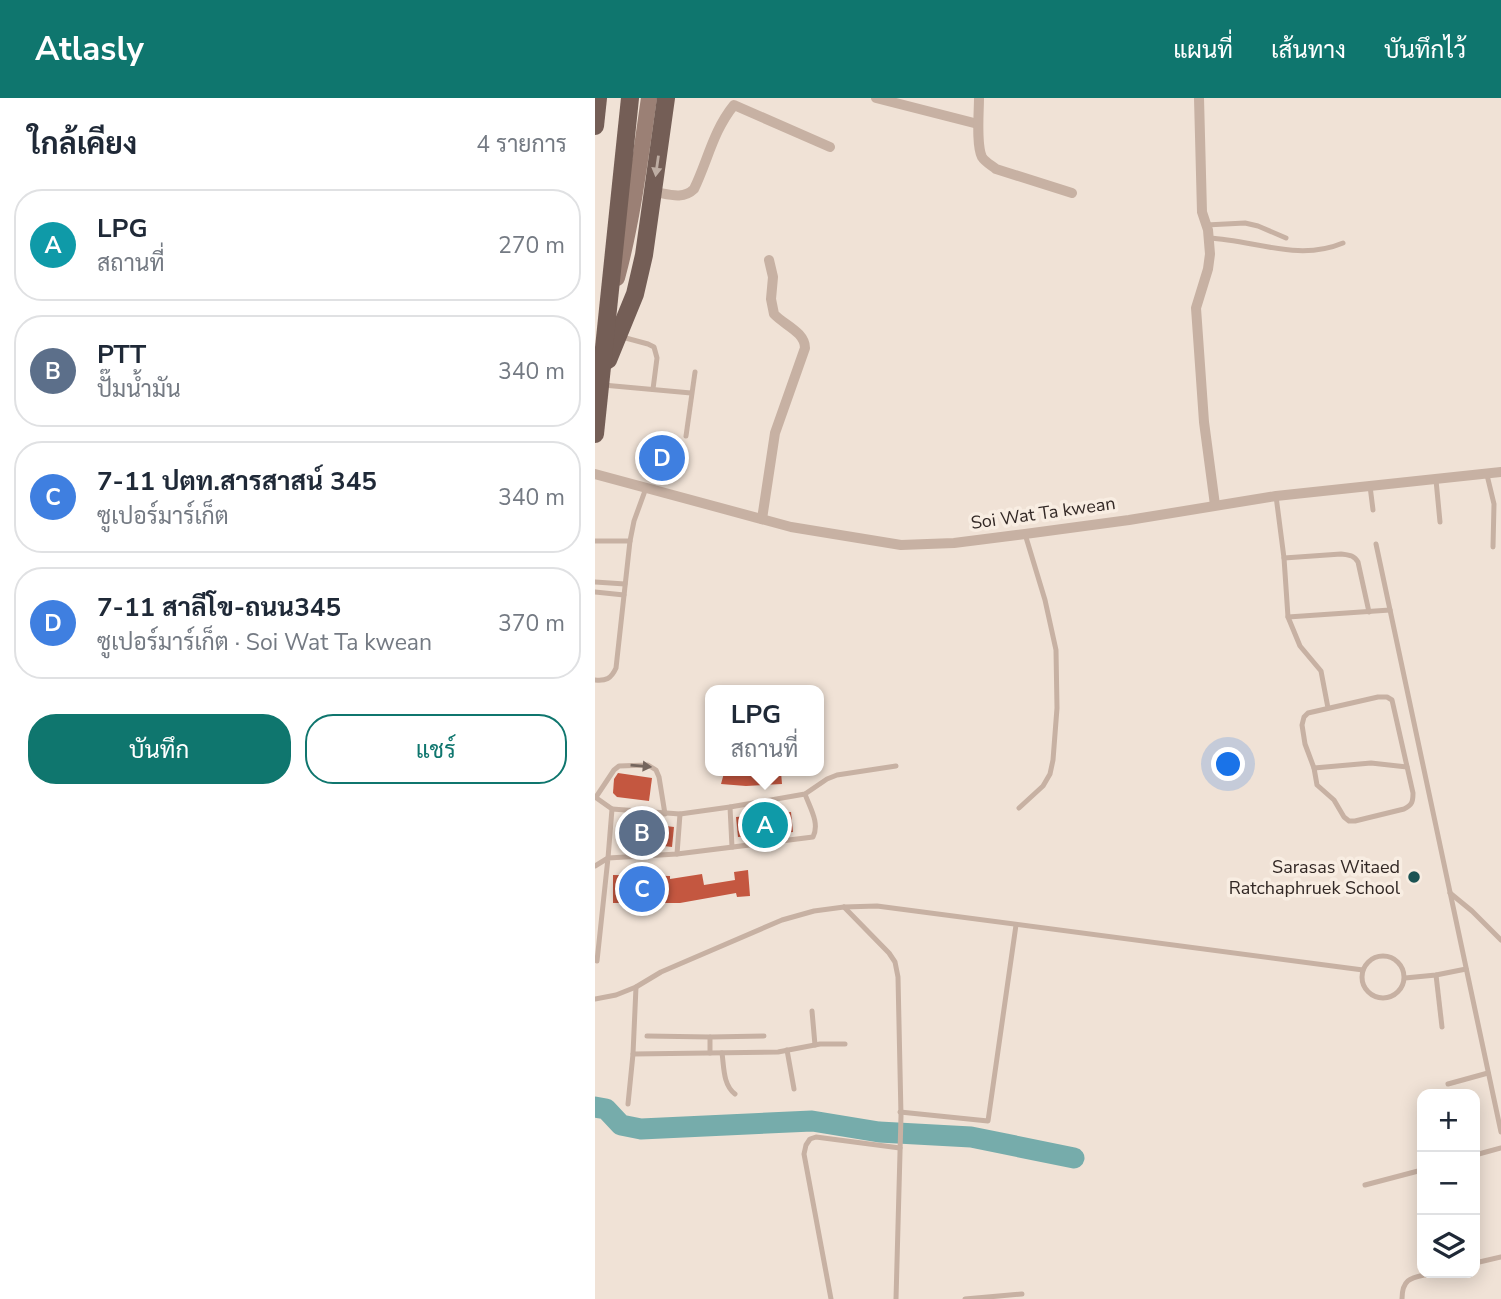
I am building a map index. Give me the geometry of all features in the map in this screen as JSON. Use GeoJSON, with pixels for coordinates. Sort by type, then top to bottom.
{"type":"FeatureCollection","features":[{"type":"Feature","properties":{"kind":"main road"},"geometry":{"type":"LineString","coordinates":[[595,126],[598,98]]}},
{"type":"Feature","properties":{"kind":"main road"},"geometry":{"type":"LineString","coordinates":[[595,434],[631,98]]}},
{"type":"Feature","properties":{"kind":"main road"},"geometry":{"type":"LineString","coordinates":[[609,307],[626,243],[649,98]]}},
{"type":"Feature","properties":{"kind":"main road"},"geometry":{"type":"LineString","coordinates":[[601,379],[635,294],[654,192],[666,98]]}},
{"type":"Feature","properties":{"kind":"street"},"geometry":{"type":"LineString","coordinates":[[876,98],[978,124]]}},
{"type":"Feature","properties":{"kind":"street"},"geometry":{"type":"LineString","coordinates":[[979,98],[978,124],[981,154],[985,161],[996,169],[1072,193]]}},
{"type":"Feature","properties":{"kind":"street"},"geometry":{"type":"LineString","coordinates":[[1199,98],[1202,212],[1209,238],[1208,269],[1196,308],[1204,422],[1215,505]]}},
{"type":"Feature","properties":{"kind":"street"},"geometry":{"type":"LineString","coordinates":[[654,192],[681,196],[694,189],[717,131],[736,101],[830,147]]}},
{"type":"Feature","properties":{"kind":"street"},"geometry":{"type":"LineString","coordinates":[[762,519],[775,433],[806,343],[773,314],[773,277],[769,260]]}},
{"type":"Feature","properties":{"kind":"street","name":"Soi Wat Ta kwean"},"geometry":{"type":"LineString","coordinates":[[595,474],[791,527],[901,545],[931,545],[1025,534],[1276,496],[1501,472]]}},
{"type":"Feature","properties":{"kind":"lane"},"geometry":{"type":"LineString","coordinates":[[1206,225],[1245,223],[1286,238]]}},
{"type":"Feature","properties":{"kind":"lane"},"geometry":{"type":"LineString","coordinates":[[1209,238],[1235,240],[1284,250],[1322,250],[1343,243]]}},
{"type":"Feature","properties":{"kind":"lane"},"geometry":{"type":"LineString","coordinates":[[619,337],[654,347],[657,358],[653,389]]}},
{"type":"Feature","properties":{"kind":"lane"},"geometry":{"type":"LineString","coordinates":[[685,436],[695,372]]}},
{"type":"Feature","properties":{"kind":"lane"},"geometry":{"type":"LineString","coordinates":[[601,379],[691,393]]}},
{"type":"Feature","properties":{"kind":"lane"},"geometry":{"type":"LineString","coordinates":[[1487,475],[1494,504],[1493,547]]}},
{"type":"Feature","properties":{"kind":"lane"},"geometry":{"type":"LineString","coordinates":[[1436,480],[1440,522]]}},
{"type":"Feature","properties":{"kind":"lane"},"geometry":{"type":"LineString","coordinates":[[1370,486],[1373,510]]}},
{"type":"Feature","properties":{"kind":"lane"},"geometry":{"type":"LineString","coordinates":[[595,680],[608,679],[616,668],[630,541],[646,488]]}},
{"type":"Feature","properties":{"kind":"lane"},"geometry":{"type":"LineString","coordinates":[[1276,496],[1288,617],[1300,646],[1321,671],[1328,708]]}},
{"type":"Feature","properties":{"kind":"lane"},"geometry":{"type":"LineString","coordinates":[[1019,808],[1043,786],[1050,774],[1057,708],[1056,650],[1045,600],[1025,534]]}},
{"type":"Feature","properties":{"kind":"lane"},"geometry":{"type":"LineString","coordinates":[[595,541],[630,541]]}},
{"type":"Feature","properties":{"kind":"lane"},"geometry":{"type":"LineString","coordinates":[[1377,544],[1501,1132]]}},
{"type":"Feature","properties":{"kind":"lane"},"geometry":{"type":"LineString","coordinates":[[1284,558],[1341,554],[1356,557],[1369,612]]}},
{"type":"Feature","properties":{"kind":"lane"},"geometry":{"type":"LineString","coordinates":[[595,582],[625,584]]}},
{"type":"Feature","properties":{"kind":"lane"},"geometry":{"type":"LineString","coordinates":[[595,592],[624,594]]}},
{"type":"Feature","properties":{"kind":"lane"},"geometry":{"type":"LineString","coordinates":[[1288,617],[1390,610]]}},
{"type":"Feature","properties":{"kind":"lane"},"geometry":{"type":"LineString","coordinates":[[1378,697],[1392,700],[1413,793],[1411,806],[1355,821],[1344,817],[1334,800],[1317,785],[1302,725],[1308,713],[1328,708],[1378,697]]}},
{"type":"Feature","properties":{"kind":"lane"},"geometry":{"type":"LineString","coordinates":[[1314,768],[1371,763],[1407,767]]}},
{"type":"Feature","properties":{"kind":"lane"},"geometry":{"type":"LineString","coordinates":[[665,814],[659,777],[656,770],[648,765],[619,766],[595,797],[612,809],[665,814],[680,814],[805,794],[837,775],[896,766]]}},
{"type":"Feature","properties":{"kind":"lane"},"geometry":{"type":"LineString","coordinates":[[595,866],[608,858],[677,854],[813,837],[816,823],[805,794]]}},
{"type":"Feature","properties":{"kind":"lane"},"geometry":{"type":"LineString","coordinates":[[730,807],[732,847]]}},
{"type":"Feature","properties":{"kind":"lane"},"geometry":{"type":"LineString","coordinates":[[597,961],[612,809]]}},
{"type":"Feature","properties":{"kind":"lane"},"geometry":{"type":"LineString","coordinates":[[677,854],[680,814]]}},
{"type":"Feature","properties":{"kind":"lane"},"geometry":{"type":"LineString","coordinates":[[1450,893],[1501,940]]}},
{"type":"Feature","properties":{"kind":"lane"},"geometry":{"type":"LineString","coordinates":[[595,999],[636,987],[661,972],[782,920],[814,911],[844,907],[877,906],[1363,971]]}},
{"type":"Feature","properties":{"kind":"lane"},"geometry":{"type":"LineString","coordinates":[[844,907],[889,953],[895,962],[898,977],[900,1114],[896,1299]]}},
{"type":"Feature","properties":{"kind":"lane"},"geometry":{"type":"LineString","coordinates":[[900,1114],[988,1121],[1016,925]]}},
{"type":"Feature","properties":{"kind":"lane"},"geometry":{"type":"LineString","coordinates":[[1381,956],[1393,958],[1401,966],[1405,978],[1401,989],[1391,997],[1379,998],[1369,993],[1362,983],[1363,971],[1370,961],[1381,956]]}},
{"type":"Feature","properties":{"kind":"lane"},"geometry":{"type":"LineString","coordinates":[[1405,978],[1466,969]]}},
{"type":"Feature","properties":{"kind":"lane"},"geometry":{"type":"LineString","coordinates":[[1436,975],[1442,1027]]}},
{"type":"Feature","properties":{"kind":"lane"},"geometry":{"type":"LineString","coordinates":[[628,1104],[636,987]]}},
{"type":"Feature","properties":{"kind":"lane"},"geometry":{"type":"LineString","coordinates":[[812,1011],[815,1045]]}},
{"type":"Feature","properties":{"kind":"lane"},"geometry":{"type":"LineString","coordinates":[[647,1036],[764,1036]]}},
{"type":"Feature","properties":{"kind":"lane"},"geometry":{"type":"LineString","coordinates":[[710,1037],[710,1053]]}},
{"type":"Feature","properties":{"kind":"lane"},"geometry":{"type":"LineString","coordinates":[[633,1054],[787,1050],[845,1044]]}},
{"type":"Feature","properties":{"kind":"lane"},"geometry":{"type":"LineString","coordinates":[[787,1050],[794,1088]]}},
{"type":"Feature","properties":{"kind":"lane"},"geometry":{"type":"LineString","coordinates":[[722,1053],[726,1083],[728,1089],[735,1094]]}},
{"type":"Feature","properties":{"kind":"lane"},"geometry":{"type":"LineString","coordinates":[[1448,1084],[1488,1073]]}},
{"type":"Feature","properties":{"kind":"lane"},"geometry":{"type":"LineString","coordinates":[[831,1299],[804,1154],[806,1145],[810,1139],[816,1138],[899,1145]]}},
{"type":"Feature","properties":{"kind":"lane"},"geometry":{"type":"LineString","coordinates":[[1480,1153],[1501,1147]]}},
{"type":"Feature","properties":{"kind":"lane"},"geometry":{"type":"LineString","coordinates":[[1365,1185],[1417,1171]]}},
{"type":"Feature","properties":{"kind":"lane"},"geometry":{"type":"LineString","coordinates":[[1480,1262],[1501,1257]]}},
{"type":"Feature","properties":{"kind":"lane"},"geometry":{"type":"LineString","coordinates":[[1402,1299],[1404,1284],[1417,1277]]}},
{"type":"Feature","properties":{"kind":"lane"},"geometry":{"type":"LineString","coordinates":[[965,1299],[1021,1294]]}},
{"type":"Feature","properties":{"kind":"building"},"geometry":{"type":"Polygon","coordinates":[[[649,442],[678,445],[674,474],[645,470],[649,442]]]}},
{"type":"Feature","properties":{"kind":"building"},"geometry":{"type":"Polygon","coordinates":[[[618,773],[652,778],[649,801],[617,797],[613,793],[614,779],[618,773]]]}},
{"type":"Feature","properties":{"kind":"building"},"geometry":{"type":"Polygon","coordinates":[[[723,776],[781,776],[782,784],[746,786],[721,784],[723,776]]]}},
{"type":"Feature","properties":{"kind":"building"},"geometry":{"type":"Polygon","coordinates":[[[791,812],[793,832],[738,837],[736,817],[791,812]]]}},
{"type":"Feature","properties":{"kind":"building"},"geometry":{"type":"Polygon","coordinates":[[[626,821],[674,827],[672,847],[623,841],[626,821]]]}},
{"type":"Feature","properties":{"kind":"building"},"geometry":{"type":"Polygon","coordinates":[[[748,870],[750,896],[737,897],[736,893],[680,903],[613,903],[613,875],[670,876],[670,879],[702,874],[704,885],[735,880],[734,872],[748,870]]]}},
{"type":"Feature","properties":{"kind":"waterway"},"geometry":{"type":"LineString","coordinates":[[595,1107],[606,1109],[621,1125],[641,1129],[812,1121],[879,1132],[971,1137],[1074,1158]]}},
{"type":"Feature","properties":{"kind":"place","name":"7-11 สาลีโข-ถนน345"},"geometry":{"type":"Point","coordinates":[662,458]}},
{"type":"Feature","properties":{"kind":"place","name":"LPG"},"geometry":{"type":"Point","coordinates":[765,825]}},
{"type":"Feature","properties":{"kind":"place","name":"PTT"},"geometry":{"type":"Point","coordinates":[642,833]}},
{"type":"Feature","properties":{"kind":"place","name":"Sarasas Witaed Ratchaphruek School"},"geometry":{"type":"Point","coordinates":[1414,877]}},
{"type":"Feature","properties":{"kind":"place","name":"7-11 ปตท.สารสาสน์ 345"},"geometry":{"type":"Point","coordinates":[642,889]}}]}
